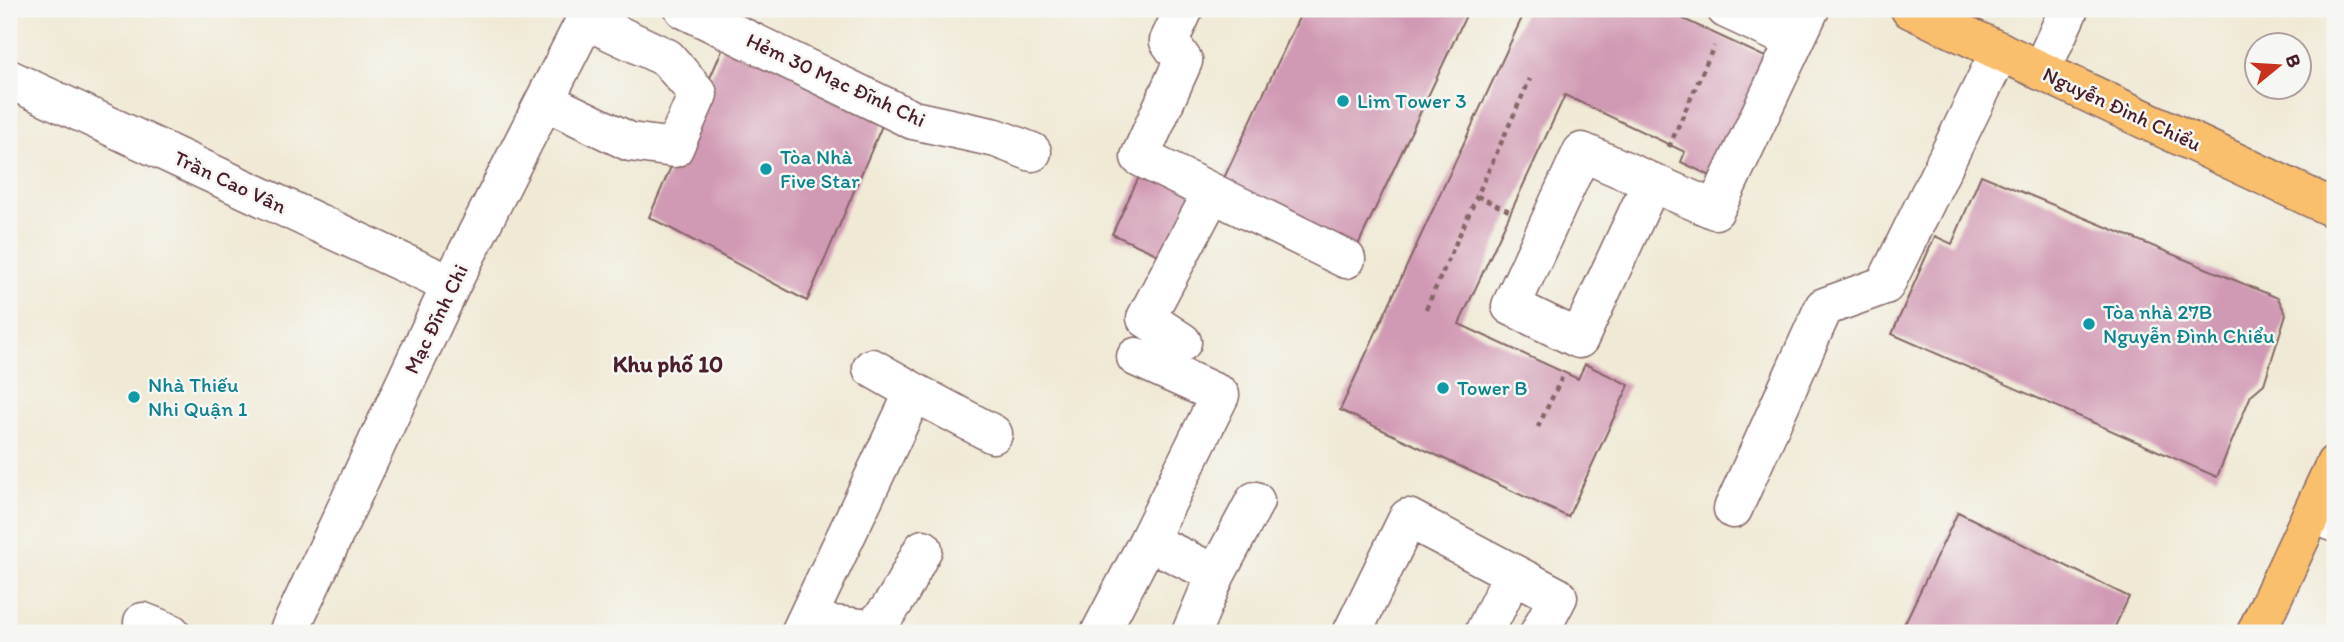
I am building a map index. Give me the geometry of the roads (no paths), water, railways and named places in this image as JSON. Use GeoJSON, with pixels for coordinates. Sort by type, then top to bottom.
{"type":"FeatureCollection","features":[{"type":"Feature","properties":{"kind":"main road","name":"Nguyễn Đình Chiểu"},"geometry":{"type":"LineString","coordinates":[[1910,9],[2335,209]]}},
{"type":"Feature","properties":{"kind":"main road"},"geometry":{"type":"LineString","coordinates":[[2256,633],[2324,517],[2335,464]]}},
{"type":"Feature","properties":{"kind":"street","name":"Hẻm 30 Mạc Đĩnh Chi"},"geometry":{"type":"LineString","coordinates":[[684,9],[913,120],[996,138],[1032,152]]}},
{"type":"Feature","properties":{"kind":"street"},"geometry":{"type":"LineString","coordinates":[[1184,9],[1169,41],[1183,61],[1140,157],[1346,259]]}},
{"type":"Feature","properties":{"kind":"street"},"geometry":{"type":"LineString","coordinates":[[1652,182],[1579,339],[1511,306],[1582,152],[1652,182],[1710,220],[1781,20],[1726,9]]}},
{"type":"Feature","properties":{"kind":"street"},"geometry":{"type":"LineString","coordinates":[[2041,71],[2069,9]]}},
{"type":"Feature","properties":{"kind":"street"},"geometry":{"type":"LineString","coordinates":[[545,102],[630,142],[674,148],[698,94],[667,58],[589,14]]}},
{"type":"Feature","properties":{"kind":"street","name":"Mạc Đĩnh Chi"},"geometry":{"type":"LineString","coordinates":[[288,633],[451,285],[589,14]]}},
{"type":"Feature","properties":{"kind":"street"},"geometry":{"type":"LineString","coordinates":[[1733,509],[1824,307],[1885,285],[2000,51]]}},
{"type":"Feature","properties":{"kind":"street","name":"Trần Cao Vân"},"geometry":{"type":"LineString","coordinates":[[9,79],[451,285]]}},
{"type":"Feature","properties":{"kind":"street"},"geometry":{"type":"LineString","coordinates":[[1182,342],[1146,318],[1212,193]]}},
{"type":"Feature","properties":{"kind":"street"},"geometry":{"type":"LineString","coordinates":[[1100,633],[1220,395],[1136,357]]}},
{"type":"Feature","properties":{"kind":"street"},"geometry":{"type":"LineString","coordinates":[[872,368],[993,434]]}},
{"type":"Feature","properties":{"kind":"street"},"geometry":{"type":"LineString","coordinates":[[914,392],[802,627],[870,629],[880,622],[923,549]]}},
{"type":"Feature","properties":{"kind":"street"},"geometry":{"type":"LineString","coordinates":[[1191,633],[1216,574],[1255,501]]}},
{"type":"Feature","properties":{"kind":"street"},"geometry":{"type":"LineString","coordinates":[[1352,633],[1408,518],[1558,597],[1539,633]]}},
{"type":"Feature","properties":{"kind":"street"},"geometry":{"type":"LineString","coordinates":[[1148,541],[1216,574]]}},
{"type":"Feature","properties":{"kind":"street"},"geometry":{"type":"LineString","coordinates":[[1483,633],[1513,574]]}},
{"type":"Feature","properties":{"kind":"place","name":"Lim Tower 3"},"geometry":{"type":"Point","coordinates":[1343,101]}},
{"type":"Feature","properties":{"kind":"place","name":"Tòa Nhà Five Star"},"geometry":{"type":"Point","coordinates":[766,169]}},
{"type":"Feature","properties":{"kind":"place","name":"Tòa nhà 27B Nguyễn Đình Chiểu"},"geometry":{"type":"Point","coordinates":[2089,324]}},
{"type":"Feature","properties":{"kind":"place","name":"Tower B"},"geometry":{"type":"Point","coordinates":[1443,388]}},
{"type":"Feature","properties":{"kind":"place","name":"Nhà Thiếu Nhi Quận 1"},"geometry":{"type":"Point","coordinates":[134,397]}},
{"type":"Feature","properties":{"kind":"district","name":"Khu phố 10"},"geometry":{"type":"Point","coordinates":[668,364]}}]}
